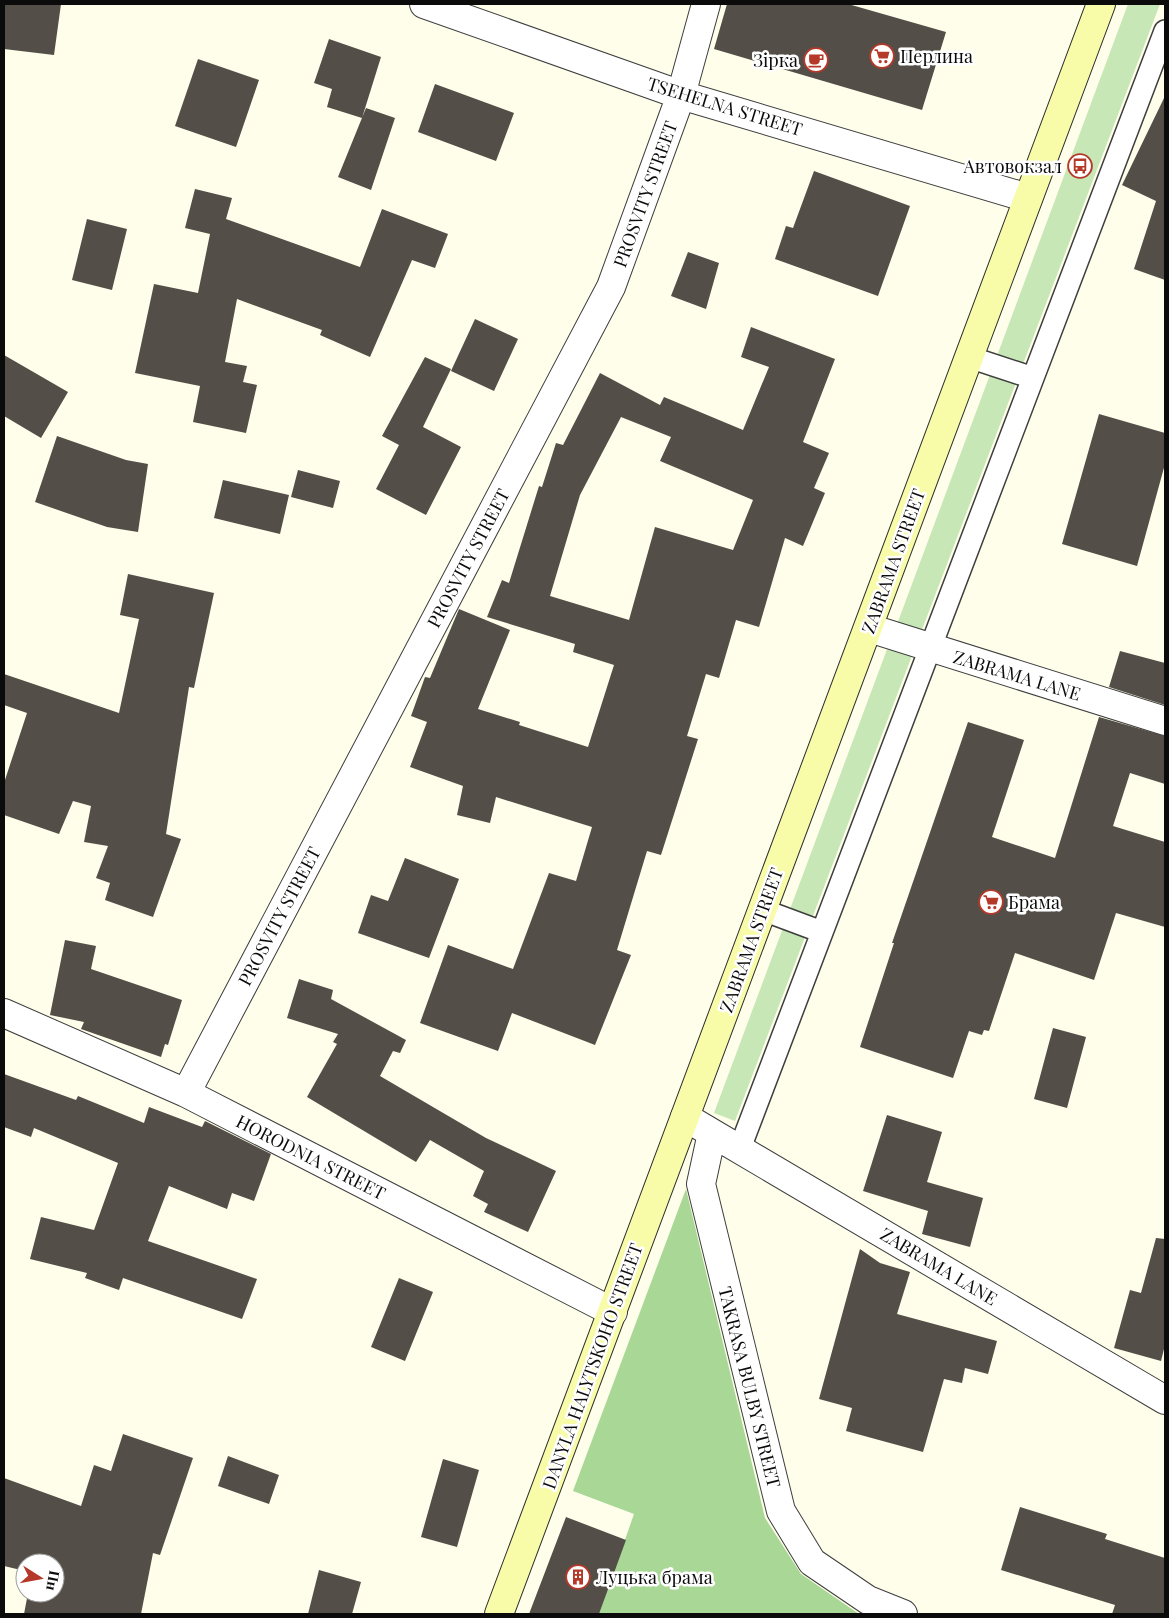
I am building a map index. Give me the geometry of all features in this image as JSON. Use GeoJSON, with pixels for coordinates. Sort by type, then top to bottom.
{"type":"FeatureCollection","features":[{"type":"Feature","properties":{"kind":"main road","name":"ZABRAMA STREET"},"geometry":{"type":"LineString","coordinates":[[685,1117],[1101,4]]}},
{"type":"Feature","properties":{"kind":"main road","name":"DANYLA HALYTSKOHO STREET"},"geometry":{"type":"LineString","coordinates":[[500,1614],[685,1117]]}},
{"type":"Feature","properties":{"kind":"street","name":"TSEHELNA STREET"},"geometry":{"type":"LineString","coordinates":[[424,4],[681,95],[1028,198]]}},
{"type":"Feature","properties":{"kind":"street","name":"PROSVITY STREET"},"geometry":{"type":"LineString","coordinates":[[186,1093],[611,287],[681,95],[706,4]]}},
{"type":"Feature","properties":{"kind":"street","name":"ZABRAMA LANE"},"geometry":{"type":"LineString","coordinates":[[868,628],[1165,721]]}},
{"type":"Feature","properties":{"kind":"street","name":"HORODNIA STREET"},"geometry":{"type":"LineString","coordinates":[[4,1013],[186,1093],[612,1312]]}},
{"type":"Feature","properties":{"kind":"street"},"geometry":{"type":"LineString","coordinates":[[685,1117],[712,1132]]}},
{"type":"Feature","properties":{"kind":"street","name":"ZABRAMA LANE"},"geometry":{"type":"LineString","coordinates":[[712,1132],[1165,1400]]}},
{"type":"Feature","properties":{"kind":"street","name":"TAKRASA BULBY STREET"},"geometry":{"type":"LineString","coordinates":[[712,1132],[701,1184],[780,1511],[812,1562],[868,1600],[903,1614]]}},
{"type":"Feature","properties":{"kind":"lane"},"geometry":{"type":"LineString","coordinates":[[740,1148],[1165,31]]}},
{"type":"Feature","properties":{"kind":"lane"},"geometry":{"type":"LineString","coordinates":[[969,356],[1033,378]]}},
{"type":"Feature","properties":{"kind":"lane"},"geometry":{"type":"LineString","coordinates":[[762,910],[822,932]]}},
{"type":"Feature","properties":{"kind":"green space"},"geometry":{"type":"Polygon","coordinates":[[[1128,4],[1160,4],[920,635],[896,627],[1128,4]]]}},
{"type":"Feature","properties":{"kind":"green space"},"geometry":{"type":"Polygon","coordinates":[[[889,644],[913,653],[735,1121],[714,1113],[889,644]]]}},
{"type":"Feature","properties":{"kind":"green space"},"geometry":{"type":"Polygon","coordinates":[[[686,1189],[765,1518],[801,1574],[859,1614],[599,1614],[634,1514],[573,1491],[686,1189]]]}},
{"type":"Feature","properties":{"kind":"building"},"geometry":{"type":"Polygon","coordinates":[[[4,4],[61,4],[54,55],[4,49],[4,4]]]}},
{"type":"Feature","properties":{"kind":"building"},"geometry":{"type":"Polygon","coordinates":[[[727,4],[848,4],[946,32],[922,110],[714,49],[727,4]]]}},
{"type":"Feature","properties":{"kind":"building"},"geometry":{"type":"Polygon","coordinates":[[[329,39],[381,57],[362,118],[327,107],[332,89],[314,83],[329,39]]]}},
{"type":"Feature","properties":{"kind":"building"},"geometry":{"type":"Polygon","coordinates":[[[198,59],[259,80],[236,147],[175,126],[198,59]]]}},
{"type":"Feature","properties":{"kind":"building"},"geometry":{"type":"Polygon","coordinates":[[[435,84],[514,113],[496,161],[418,132],[435,84]]]}},
{"type":"Feature","properties":{"kind":"building"},"geometry":{"type":"Polygon","coordinates":[[[1165,96],[1165,280],[1134,269],[1156,201],[1122,185],[1165,96]]]}},
{"type":"Feature","properties":{"kind":"building"},"geometry":{"type":"Polygon","coordinates":[[[366,108],[395,118],[371,190],[338,177],[366,108]]]}},
{"type":"Feature","properties":{"kind":"building"},"geometry":{"type":"Polygon","coordinates":[[[814,171],[910,206],[878,296],[775,259],[786,226],[793,228],[814,171]]]}},
{"type":"Feature","properties":{"kind":"building"},"geometry":{"type":"Polygon","coordinates":[[[195,189],[232,198],[226,219],[360,267],[382,209],[448,234],[435,268],[412,260],[370,357],[320,335],[322,330],[237,299],[225,362],[247,366],[243,382],[257,385],[246,433],[193,422],[200,386],[135,373],[154,284],[198,293],[210,234],[185,228],[195,189]]]}},
{"type":"Feature","properties":{"kind":"building"},"geometry":{"type":"Polygon","coordinates":[[[87,219],[127,229],[112,290],[72,280],[87,219]]]}},
{"type":"Feature","properties":{"kind":"building"},"geometry":{"type":"Polygon","coordinates":[[[688,252],[719,263],[706,309],[671,296],[688,252]]]}},
{"type":"Feature","properties":{"kind":"building"},"geometry":{"type":"Polygon","coordinates":[[[475,319],[518,339],[494,391],[451,371],[475,319]]]}},
{"type":"Feature","properties":{"kind":"building"},"geometry":{"type":"Polygon","coordinates":[[[751,327],[835,359],[803,442],[829,453],[814,488],[825,493],[803,546],[785,538],[759,627],[736,620],[719,678],[706,674],[687,736],[698,739],[661,855],[647,851],[617,950],[631,955],[595,1045],[512,1013],[498,1051],[420,1023],[448,945],[513,969],[549,873],[576,881],[592,827],[496,797],[490,823],[457,815],[463,786],[410,767],[427,722],[411,716],[425,677],[430,678],[459,609],[510,630],[478,709],[520,722],[519,725],[588,747],[614,665],[573,652],[575,644],[487,617],[502,580],[509,583],[539,486],[542,487],[556,443],[563,445],[600,373],[660,405],[664,397],[743,430],[769,367],[741,357],[751,327]],[[621,417],[580,495],[550,596],[629,620],[655,527],[733,550],[753,500],[660,461],[671,437],[621,417]]]}},
{"type":"Feature","properties":{"kind":"building"},"geometry":{"type":"Polygon","coordinates":[[[4,355],[68,392],[41,438],[4,416],[4,355]]]}},
{"type":"Feature","properties":{"kind":"building"},"geometry":{"type":"Polygon","coordinates":[[[425,357],[451,369],[423,427],[461,447],[426,515],[376,489],[399,445],[382,436],[425,357]]]}},
{"type":"Feature","properties":{"kind":"building"},"geometry":{"type":"Polygon","coordinates":[[[1099,414],[1165,433],[1165,464],[1137,566],[1062,544],[1099,414]]]}},
{"type":"Feature","properties":{"kind":"building"},"geometry":{"type":"Polygon","coordinates":[[[57,436],[126,460],[148,464],[138,532],[107,527],[35,502],[57,436]]]}},
{"type":"Feature","properties":{"kind":"building"},"geometry":{"type":"Polygon","coordinates":[[[298,470],[340,481],[333,508],[291,497],[298,470]]]}},
{"type":"Feature","properties":{"kind":"building"},"geometry":{"type":"Polygon","coordinates":[[[223,480],[289,495],[280,534],[214,518],[223,480]]]}},
{"type":"Feature","properties":{"kind":"building"},"geometry":{"type":"Polygon","coordinates":[[[128,574],[214,593],[194,688],[189,687],[166,834],[181,839],[153,917],[105,900],[110,883],[96,878],[108,846],[84,842],[91,806],[73,801],[59,834],[4,815],[4,783],[27,713],[4,705],[4,674],[119,713],[139,619],[120,615],[128,574]]]}},
{"type":"Feature","properties":{"kind":"building"},"geometry":{"type":"Polygon","coordinates":[[[1120,651],[1165,663],[1165,705],[1109,687],[1120,651]]]}},
{"type":"Feature","properties":{"kind":"building"},"geometry":{"type":"Polygon","coordinates":[[[1099,717],[1165,736],[1165,784],[1130,773],[1113,826],[1165,842],[1165,927],[1116,913],[1094,980],[1015,953],[989,1031],[984,1030],[982,1035],[969,1031],[953,1078],[860,1047],[894,943],[892,943],[968,722],[1024,740],[992,837],[1055,858],[1099,717]]]}},
{"type":"Feature","properties":{"kind":"building"},"geometry":{"type":"Polygon","coordinates":[[[405,858],[459,879],[429,958],[358,933],[371,895],[388,901],[405,858]]]}},
{"type":"Feature","properties":{"kind":"building"},"geometry":{"type":"Polygon","coordinates":[[[65,940],[96,946],[91,969],[182,1000],[168,1045],[165,1044],[161,1057],[81,1029],[84,1022],[50,1015],[65,940]]]}},
{"type":"Feature","properties":{"kind":"building"},"geometry":{"type":"Polygon","coordinates":[[[299,979],[333,990],[331,999],[406,1040],[400,1053],[393,1051],[380,1076],[486,1138],[556,1171],[528,1232],[484,1212],[488,1204],[473,1196],[484,1171],[430,1140],[416,1162],[307,1097],[337,1044],[333,1042],[338,1034],[287,1018],[299,979]]]}},
{"type":"Feature","properties":{"kind":"building"},"geometry":{"type":"Polygon","coordinates":[[[1053,1028],[1086,1037],[1067,1108],[1034,1099],[1053,1028]]]}},
{"type":"Feature","properties":{"kind":"building"},"geometry":{"type":"Polygon","coordinates":[[[4,1074],[76,1100],[78,1096],[144,1123],[149,1107],[202,1127],[205,1121],[271,1154],[254,1201],[232,1193],[227,1209],[169,1186],[148,1241],[257,1279],[242,1319],[123,1278],[119,1290],[85,1278],[87,1273],[30,1259],[41,1217],[94,1230],[118,1163],[34,1128],[31,1137],[4,1127],[4,1074]]]}},
{"type":"Feature","properties":{"kind":"building"},"geometry":{"type":"Polygon","coordinates":[[[887,1115],[942,1132],[927,1182],[983,1198],[970,1247],[922,1234],[928,1211],[863,1191],[887,1115]]]}},
{"type":"Feature","properties":{"kind":"building"},"geometry":{"type":"Polygon","coordinates":[[[1156,1238],[1165,1239],[1165,1345],[1161,1361],[1114,1348],[1130,1290],[1141,1293],[1156,1238]]]}},
{"type":"Feature","properties":{"kind":"building"},"geometry":{"type":"Polygon","coordinates":[[[860,1249],[880,1263],[910,1272],[897,1314],[997,1341],[988,1374],[965,1368],[962,1383],[944,1379],[923,1452],[846,1431],[852,1408],[819,1399],[860,1249]]]}},
{"type":"Feature","properties":{"kind":"building"},"geometry":{"type":"Polygon","coordinates":[[[399,1278],[433,1292],[405,1361],[371,1347],[399,1278]]]}},
{"type":"Feature","properties":{"kind":"building"},"geometry":{"type":"Polygon","coordinates":[[[123,1434],[193,1458],[160,1555],[153,1553],[141,1614],[24,1614],[26,1603],[65,1603],[65,1553],[15,1553],[15,1569],[4,1566],[4,1478],[81,1506],[94,1465],[111,1471],[123,1434]]]}},
{"type":"Feature","properties":{"kind":"building"},"geometry":{"type":"Polygon","coordinates":[[[228,1456],[279,1475],[269,1504],[218,1486],[228,1456]]]}},
{"type":"Feature","properties":{"kind":"building"},"geometry":{"type":"Polygon","coordinates":[[[443,1459],[479,1470],[457,1547],[421,1537],[443,1459]]]}},
{"type":"Feature","properties":{"kind":"building"},"geometry":{"type":"Polygon","coordinates":[[[1020,1507],[1107,1534],[1105,1539],[1165,1558],[1165,1614],[1112,1614],[1115,1605],[1001,1570],[1020,1507]]]}},
{"type":"Feature","properties":{"kind":"building","name":"Луцька брама"},"geometry":{"type":"Polygon","coordinates":[[[566,1517],[626,1540],[599,1614],[529,1614],[566,1517]]]}},
{"type":"Feature","properties":{"kind":"building"},"geometry":{"type":"Polygon","coordinates":[[[319,1570],[361,1582],[352,1614],[308,1614],[319,1570]]]}},
{"type":"Feature","properties":{"kind":"place","name":"Перлина"},"geometry":{"type":"Point","coordinates":[882,56]}},
{"type":"Feature","properties":{"kind":"place","name":"Зірка"},"geometry":{"type":"Point","coordinates":[816,60]}},
{"type":"Feature","properties":{"kind":"place","name":"Автовокзал"},"geometry":{"type":"Point","coordinates":[1080,166]}},
{"type":"Feature","properties":{"kind":"place","name":"Брама"},"geometry":{"type":"Point","coordinates":[991,902]}},
{"type":"Feature","properties":{"kind":"place","name":"Луцька брама"},"geometry":{"type":"Point","coordinates":[578,1577]}}]}
